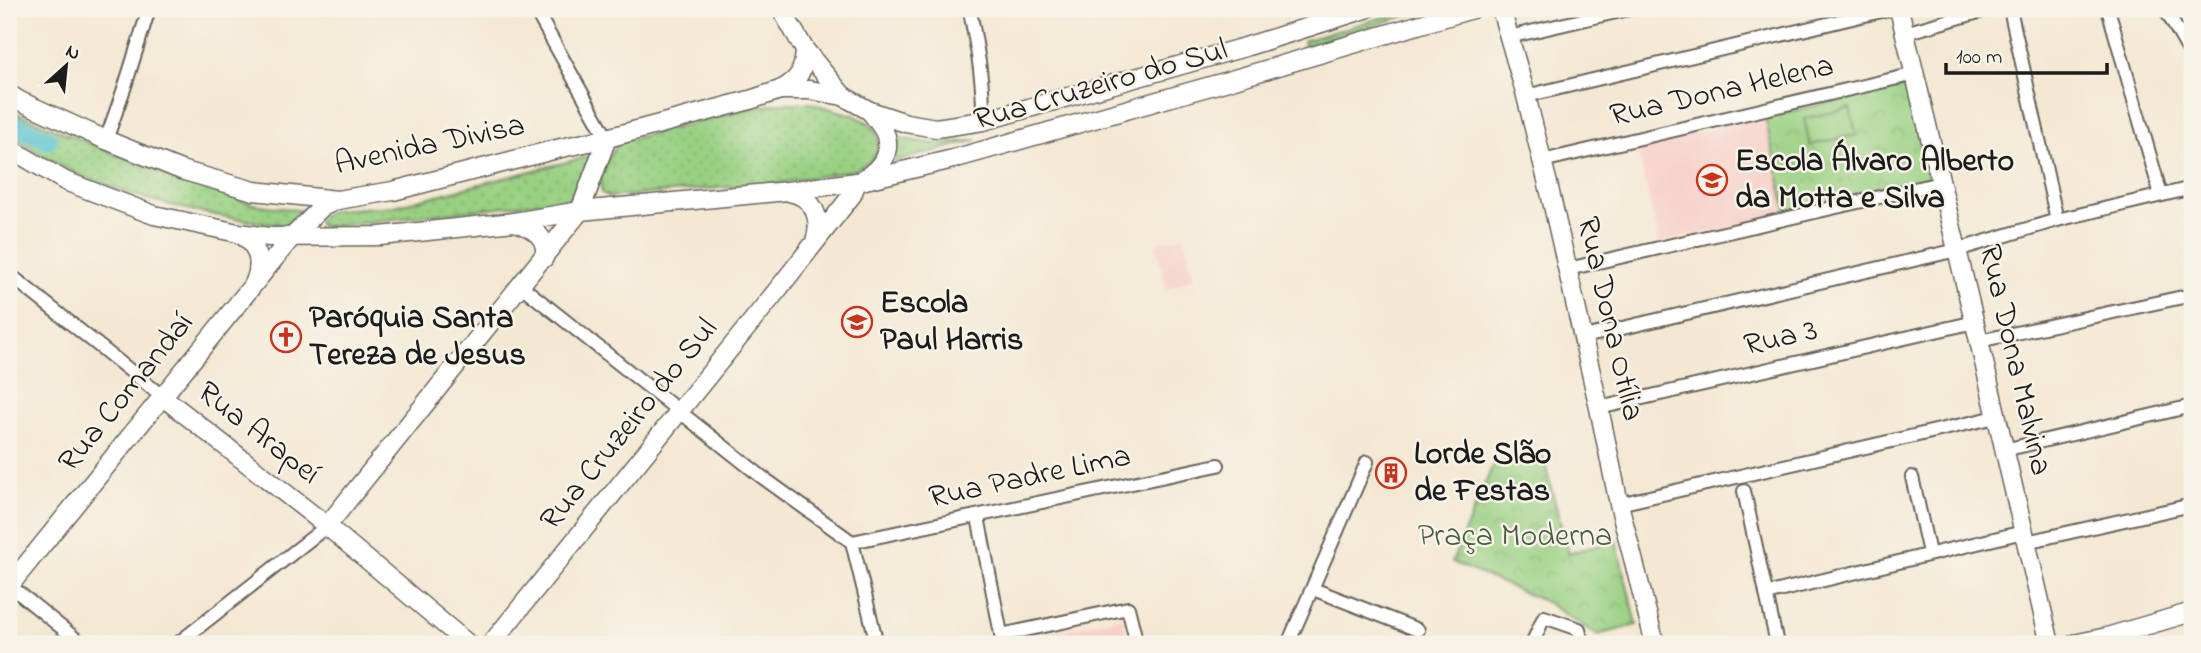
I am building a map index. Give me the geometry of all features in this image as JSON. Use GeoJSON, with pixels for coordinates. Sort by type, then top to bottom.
{"type":"FeatureCollection","features":[{"type":"Feature","properties":{"kind":"street"},"geometry":{"type":"LineString","coordinates":[[106,140],[149,9]]}},
{"type":"Feature","properties":{"kind":"street"},"geometry":{"type":"LineString","coordinates":[[177,644],[327,526],[580,211],[607,138],[535,9]]}},
{"type":"Feature","properties":{"kind":"street"},"geometry":{"type":"LineString","coordinates":[[782,9],[805,50],[843,96]]}},
{"type":"Feature","properties":{"kind":"street","name":"Rua Cruzeiro do Sul"},"geometry":{"type":"LineString","coordinates":[[870,111],[906,123],[936,128],[983,121],[1245,47],[1366,9]]}},
{"type":"Feature","properties":{"kind":"street","name":"Rua Cruzeiro do Sul"},"geometry":{"type":"LineString","coordinates":[[491,644],[815,242],[852,195],[857,182],[953,159],[1472,9]]}},
{"type":"Feature","properties":{"kind":"street","name":"Rua Dona Otília"},"geometry":{"type":"LineString","coordinates":[[1501,9],[1542,161],[1584,337],[1619,504],[1655,644]]}},
{"type":"Feature","properties":{"kind":"street"},"geometry":{"type":"LineString","coordinates":[[1509,37],[1629,9]]}},
{"type":"Feature","properties":{"kind":"street"},"geometry":{"type":"LineString","coordinates":[[1526,96],[1889,9]]}},
{"type":"Feature","properties":{"kind":"street","name":"Rua Dona Malvina"},"geometry":{"type":"LineString","coordinates":[[1899,9],[2050,644]]}},
{"type":"Feature","properties":{"kind":"street"},"geometry":{"type":"LineString","coordinates":[[1905,33],[1989,9]]}},
{"type":"Feature","properties":{"kind":"street"},"geometry":{"type":"LineString","coordinates":[[2010,9],[2057,220]]}},
{"type":"Feature","properties":{"kind":"street"},"geometry":{"type":"LineString","coordinates":[[2108,9],[2161,195]]}},
{"type":"Feature","properties":{"kind":"street"},"geometry":{"type":"LineString","coordinates":[[2165,9],[2192,56]]}},
{"type":"Feature","properties":{"kind":"street"},"geometry":{"type":"LineString","coordinates":[[970,11],[981,68],[983,121]]}},
{"type":"Feature","properties":{"kind":"street"},"geometry":{"type":"LineString","coordinates":[[780,90],[796,80],[805,63],[805,50]]}},
{"type":"Feature","properties":{"kind":"street","name":"Rua Dona Helena"},"geometry":{"type":"LineString","coordinates":[[1542,161],[1915,74]]}},
{"type":"Feature","properties":{"kind":"street","name":"Avenida Divisa"},"geometry":{"type":"LineString","coordinates":[[9,94],[106,140],[181,170],[254,191],[337,200],[393,191],[607,138],[780,90],[810,90],[843,96],[870,111]]}},
{"type":"Feature","properties":{"kind":"street"},"geometry":{"type":"LineString","coordinates":[[9,148],[62,186],[155,215],[238,233],[292,238],[380,236],[514,222],[580,211],[857,182],[877,170],[887,147],[886,135],[870,111]]}},
{"type":"Feature","properties":{"kind":"street"},"geometry":{"type":"LineString","coordinates":[[1568,269],[1940,183]]}},
{"type":"Feature","properties":{"kind":"street"},"geometry":{"type":"LineString","coordinates":[[1584,337],[1957,250],[2057,220],[2192,188]]}},
{"type":"Feature","properties":{"kind":"street"},"geometry":{"type":"LineString","coordinates":[[787,191],[798,194],[815,210],[819,220],[815,242]]}},
{"type":"Feature","properties":{"kind":"street","name":"Rua Comandaí"},"geometry":{"type":"LineString","coordinates":[[9,585],[292,238],[321,207],[337,200]]}},
{"type":"Feature","properties":{"kind":"street"},"geometry":{"type":"LineString","coordinates":[[514,222],[535,231],[545,247],[544,258]]}},
{"type":"Feature","properties":{"kind":"street"},"geometry":{"type":"LineString","coordinates":[[238,233],[252,242],[256,249],[258,274],[253,285]]}},
{"type":"Feature","properties":{"kind":"street","name":"Rua Arapeí"},"geometry":{"type":"LineString","coordinates":[[9,274],[327,526],[468,644]]}},
{"type":"Feature","properties":{"kind":"street"},"geometry":{"type":"LineString","coordinates":[[520,285],[762,477],[852,542],[877,644]]}},
{"type":"Feature","properties":{"kind":"street"},"geometry":{"type":"LineString","coordinates":[[1979,341],[2192,295]]}},
{"type":"Feature","properties":{"kind":"street","name":"Rua 3"},"geometry":{"type":"LineString","coordinates":[[1599,408],[1975,322]]}},
{"type":"Feature","properties":{"kind":"street"},"geometry":{"type":"LineString","coordinates":[[2004,450],[2192,406]]}},
{"type":"Feature","properties":{"kind":"street"},"geometry":{"type":"LineString","coordinates":[[1619,504],[1996,417]]}},
{"type":"Feature","properties":{"kind":"street"},"geometry":{"type":"LineString","coordinates":[[1288,644],[1367,462]]}},
{"type":"Feature","properties":{"kind":"street","name":"Rua Padre Lima"},"geometry":{"type":"LineString","coordinates":[[852,542],[1218,464]]}},
{"type":"Feature","properties":{"kind":"street"},"geometry":{"type":"LineString","coordinates":[[1912,477],[1929,553]]}},
{"type":"Feature","properties":{"kind":"street"},"geometry":{"type":"LineString","coordinates":[[1744,491],[1777,644]]}},
{"type":"Feature","properties":{"kind":"street"},"geometry":{"type":"LineString","coordinates":[[1766,594],[1929,553],[2192,505]]}},
{"type":"Feature","properties":{"kind":"street"},"geometry":{"type":"LineString","coordinates":[[978,517],[1002,640],[1128,608],[1137,644]]}},
{"type":"Feature","properties":{"kind":"street"},"geometry":{"type":"LineString","coordinates":[[9,585],[82,644]]}},
{"type":"Feature","properties":{"kind":"street"},"geometry":{"type":"LineString","coordinates":[[1313,589],[1418,630]]}},
{"type":"Feature","properties":{"kind":"street"},"geometry":{"type":"LineString","coordinates":[[2074,644],[2120,634],[2192,612]]}},
{"type":"Feature","properties":{"kind":"street"},"geometry":{"type":"LineString","coordinates":[[1532,644],[1544,617],[1579,629],[1582,644]]}},
{"type":"Feature","properties":{"kind":"street"},"geometry":{"type":"LineString","coordinates":[[2120,634],[2136,636],[2192,623]]}},
{"type":"Feature","properties":{"kind":"shaded area","name":"Escola Álvaro Alberto da Motta e Silva"},"geometry":{"type":"Polygon","coordinates":[[[1765,117],[1787,214],[1659,243],[1637,146],[1765,117]]]}},
{"type":"Feature","properties":{"kind":"shaded area"},"geometry":{"type":"Polygon","coordinates":[[[1184,236],[1193,277],[1167,290],[1156,244],[1184,236]]]}},
{"type":"Feature","properties":{"kind":"shaded area"},"geometry":{"type":"Polygon","coordinates":[[[1122,617],[1129,644],[1012,644],[1012,643],[1122,617]]]}},
{"type":"Feature","properties":{"kind":"green space"},"geometry":{"type":"Polygon","coordinates":[[[1410,9],[1428,9],[1305,46],[1303,41],[1410,9]]]}},
{"type":"Feature","properties":{"kind":"green space"},"geometry":{"type":"Polygon","coordinates":[[[1909,85],[1931,182],[1787,214],[1765,117],[1909,85]]]}},
{"type":"Feature","properties":{"kind":"green space"},"geometry":{"type":"Polygon","coordinates":[[[782,103],[810,103],[853,115],[871,124],[876,130],[877,152],[872,160],[855,170],[779,183],[610,197],[602,193],[601,180],[605,166],[620,142],[752,108],[782,103]]]}},
{"type":"Feature","properties":{"kind":"green space"},"geometry":{"type":"Polygon","coordinates":[[[1850,108],[1856,135],[1810,145],[1804,119],[1850,108]]]}},
{"type":"Feature","properties":{"kind":"green space"},"geometry":{"type":"Polygon","coordinates":[[[9,110],[176,179],[253,204],[304,211],[290,226],[207,214],[127,193],[75,173],[9,135],[9,129],[48,146],[51,136],[19,123],[9,116],[9,110]]]}},
{"type":"Feature","properties":{"kind":"green space"},"geometry":{"type":"Polygon","coordinates":[[[892,137],[934,144],[977,140],[889,163],[892,137]]]}},
{"type":"Feature","properties":{"kind":"green space"},"geometry":{"type":"Polygon","coordinates":[[[590,156],[586,173],[569,199],[324,227],[319,225],[319,220],[326,213],[334,210],[395,206],[590,156]]]}},
{"type":"Feature","properties":{"kind":"green space","name":"Praça Moderna"},"geometry":{"type":"Polygon","coordinates":[[[1542,453],[1568,553],[1616,541],[1637,625],[1597,635],[1546,602],[1452,562],[1493,465],[1542,453]]]}},
{"type":"Feature","properties":{"kind":"waterway"},"geometry":{"type":"LineString","coordinates":[[9,122],[48,140]]}},
{"type":"Feature","properties":{"kind":"place","name":"Escola Álvaro Alberto da Motta e Silva"},"geometry":{"type":"Point","coordinates":[1712,180]}},
{"type":"Feature","properties":{"kind":"place","name":"Escola Paul Harris"},"geometry":{"type":"Point","coordinates":[857,322]}},
{"type":"Feature","properties":{"kind":"place","name":"Paróquia Santa Tereza de Jesus"},"geometry":{"type":"Point","coordinates":[286,337]}},
{"type":"Feature","properties":{"kind":"place","name":"Lorde Slão de Festas"},"geometry":{"type":"Point","coordinates":[1391,473]}}]}
